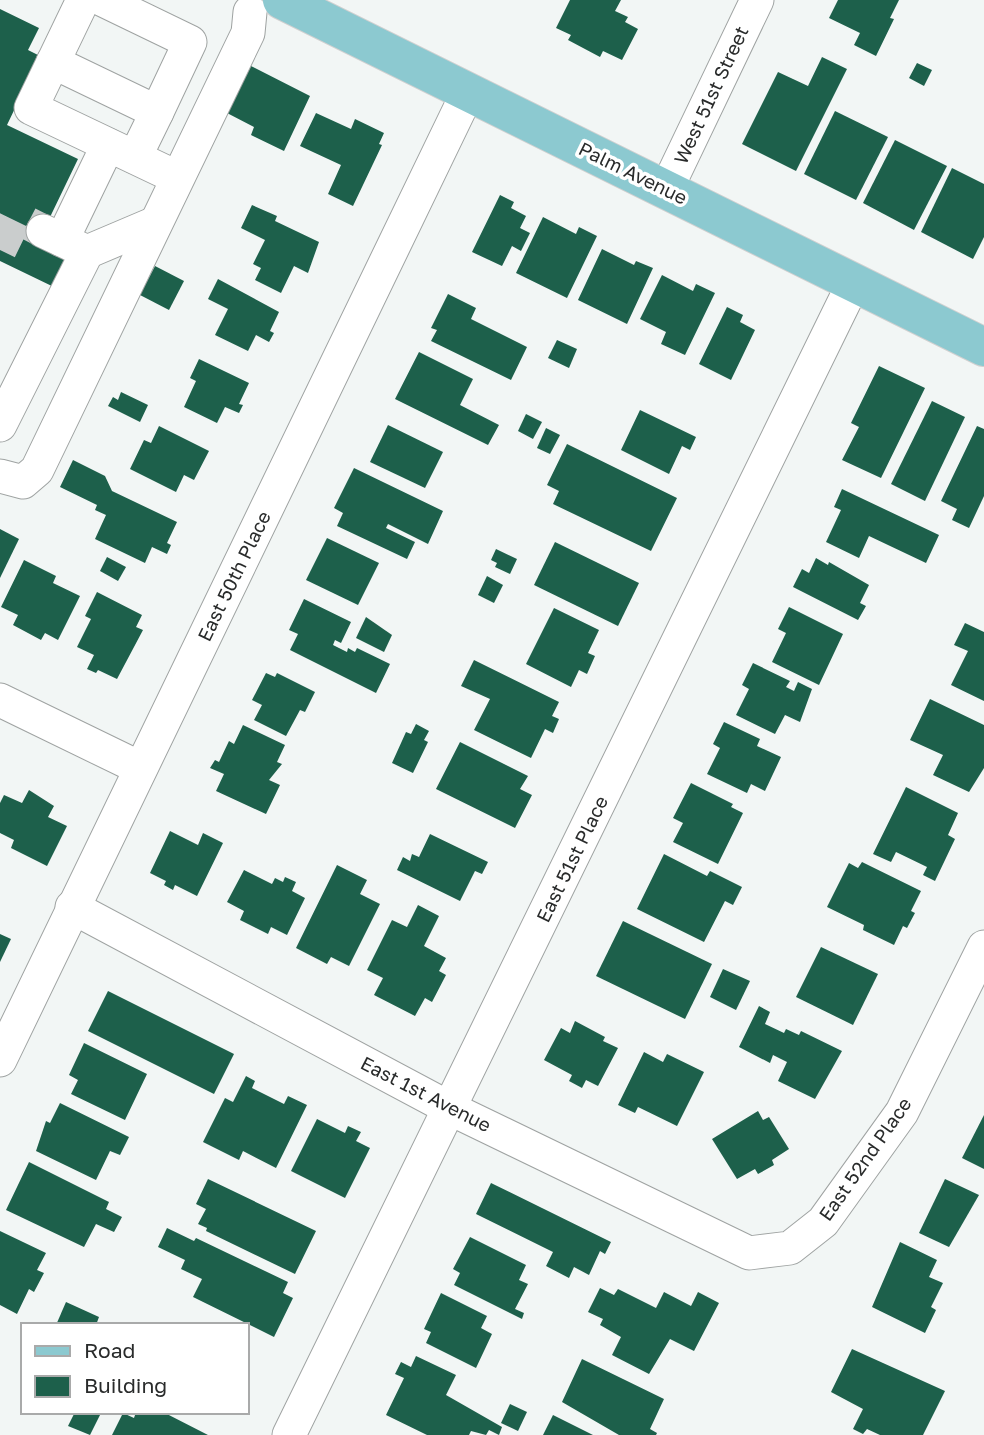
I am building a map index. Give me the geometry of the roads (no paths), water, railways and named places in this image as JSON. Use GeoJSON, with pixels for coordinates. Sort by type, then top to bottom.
{"type":"FeatureCollection","features":[{"type":"Feature","properties":{"kind":"main road","name":"Palm Avenue"},"geometry":{"type":"LineString","coordinates":[[263,4],[468,92],[984,347]]}},
{"type":"Feature","properties":{"kind":"street"},"geometry":{"type":"LineString","coordinates":[[83,0],[31,108],[144,162]]}},
{"type":"Feature","properties":{"kind":"street"},"geometry":{"type":"LineString","coordinates":[[0,476],[23,482],[37,470],[153,224],[144,162],[157,112],[190,42],[103,0]]}},
{"type":"Feature","properties":{"kind":"street","name":"West 51st Street"},"geometry":{"type":"LineString","coordinates":[[666,190],[757,0]]}},
{"type":"Feature","properties":{"kind":"street"},"geometry":{"type":"LineString","coordinates":[[0,425],[64,241],[144,162],[229,22],[263,4]]}},
{"type":"Feature","properties":{"kind":"street"},"geometry":{"type":"LineString","coordinates":[[53,62],[157,112]]}},
{"type":"Feature","properties":{"kind":"street","name":"East 50th Place"},"geometry":{"type":"LineString","coordinates":[[0,1060],[468,92]]}},
{"type":"Feature","properties":{"kind":"street"},"geometry":{"type":"LineString","coordinates":[[64,241],[153,224]]}},
{"type":"Feature","properties":{"kind":"street","name":"East 51st Place"},"geometry":{"type":"LineString","coordinates":[[289,1435],[854,282]]}},
{"type":"Feature","properties":{"kind":"street"},"geometry":{"type":"LineString","coordinates":[[0,700],[140,768]]}},
{"type":"Feature","properties":{"kind":"street","name":"East 1st Avenue"},"geometry":{"type":"LineString","coordinates":[[72,907],[451,1109],[749,1252],[790,1248]]}},
{"type":"Feature","properties":{"kind":"street","name":"East 52nd Place"},"geometry":{"type":"LineString","coordinates":[[790,1248],[823,1222],[902,1112],[984,947]]}},
{"type":"Feature","properties":{"kind":"tunnel"},"geometry":{"type":"LineString","coordinates":[[0,250],[16,217],[43,231]]}}]}
